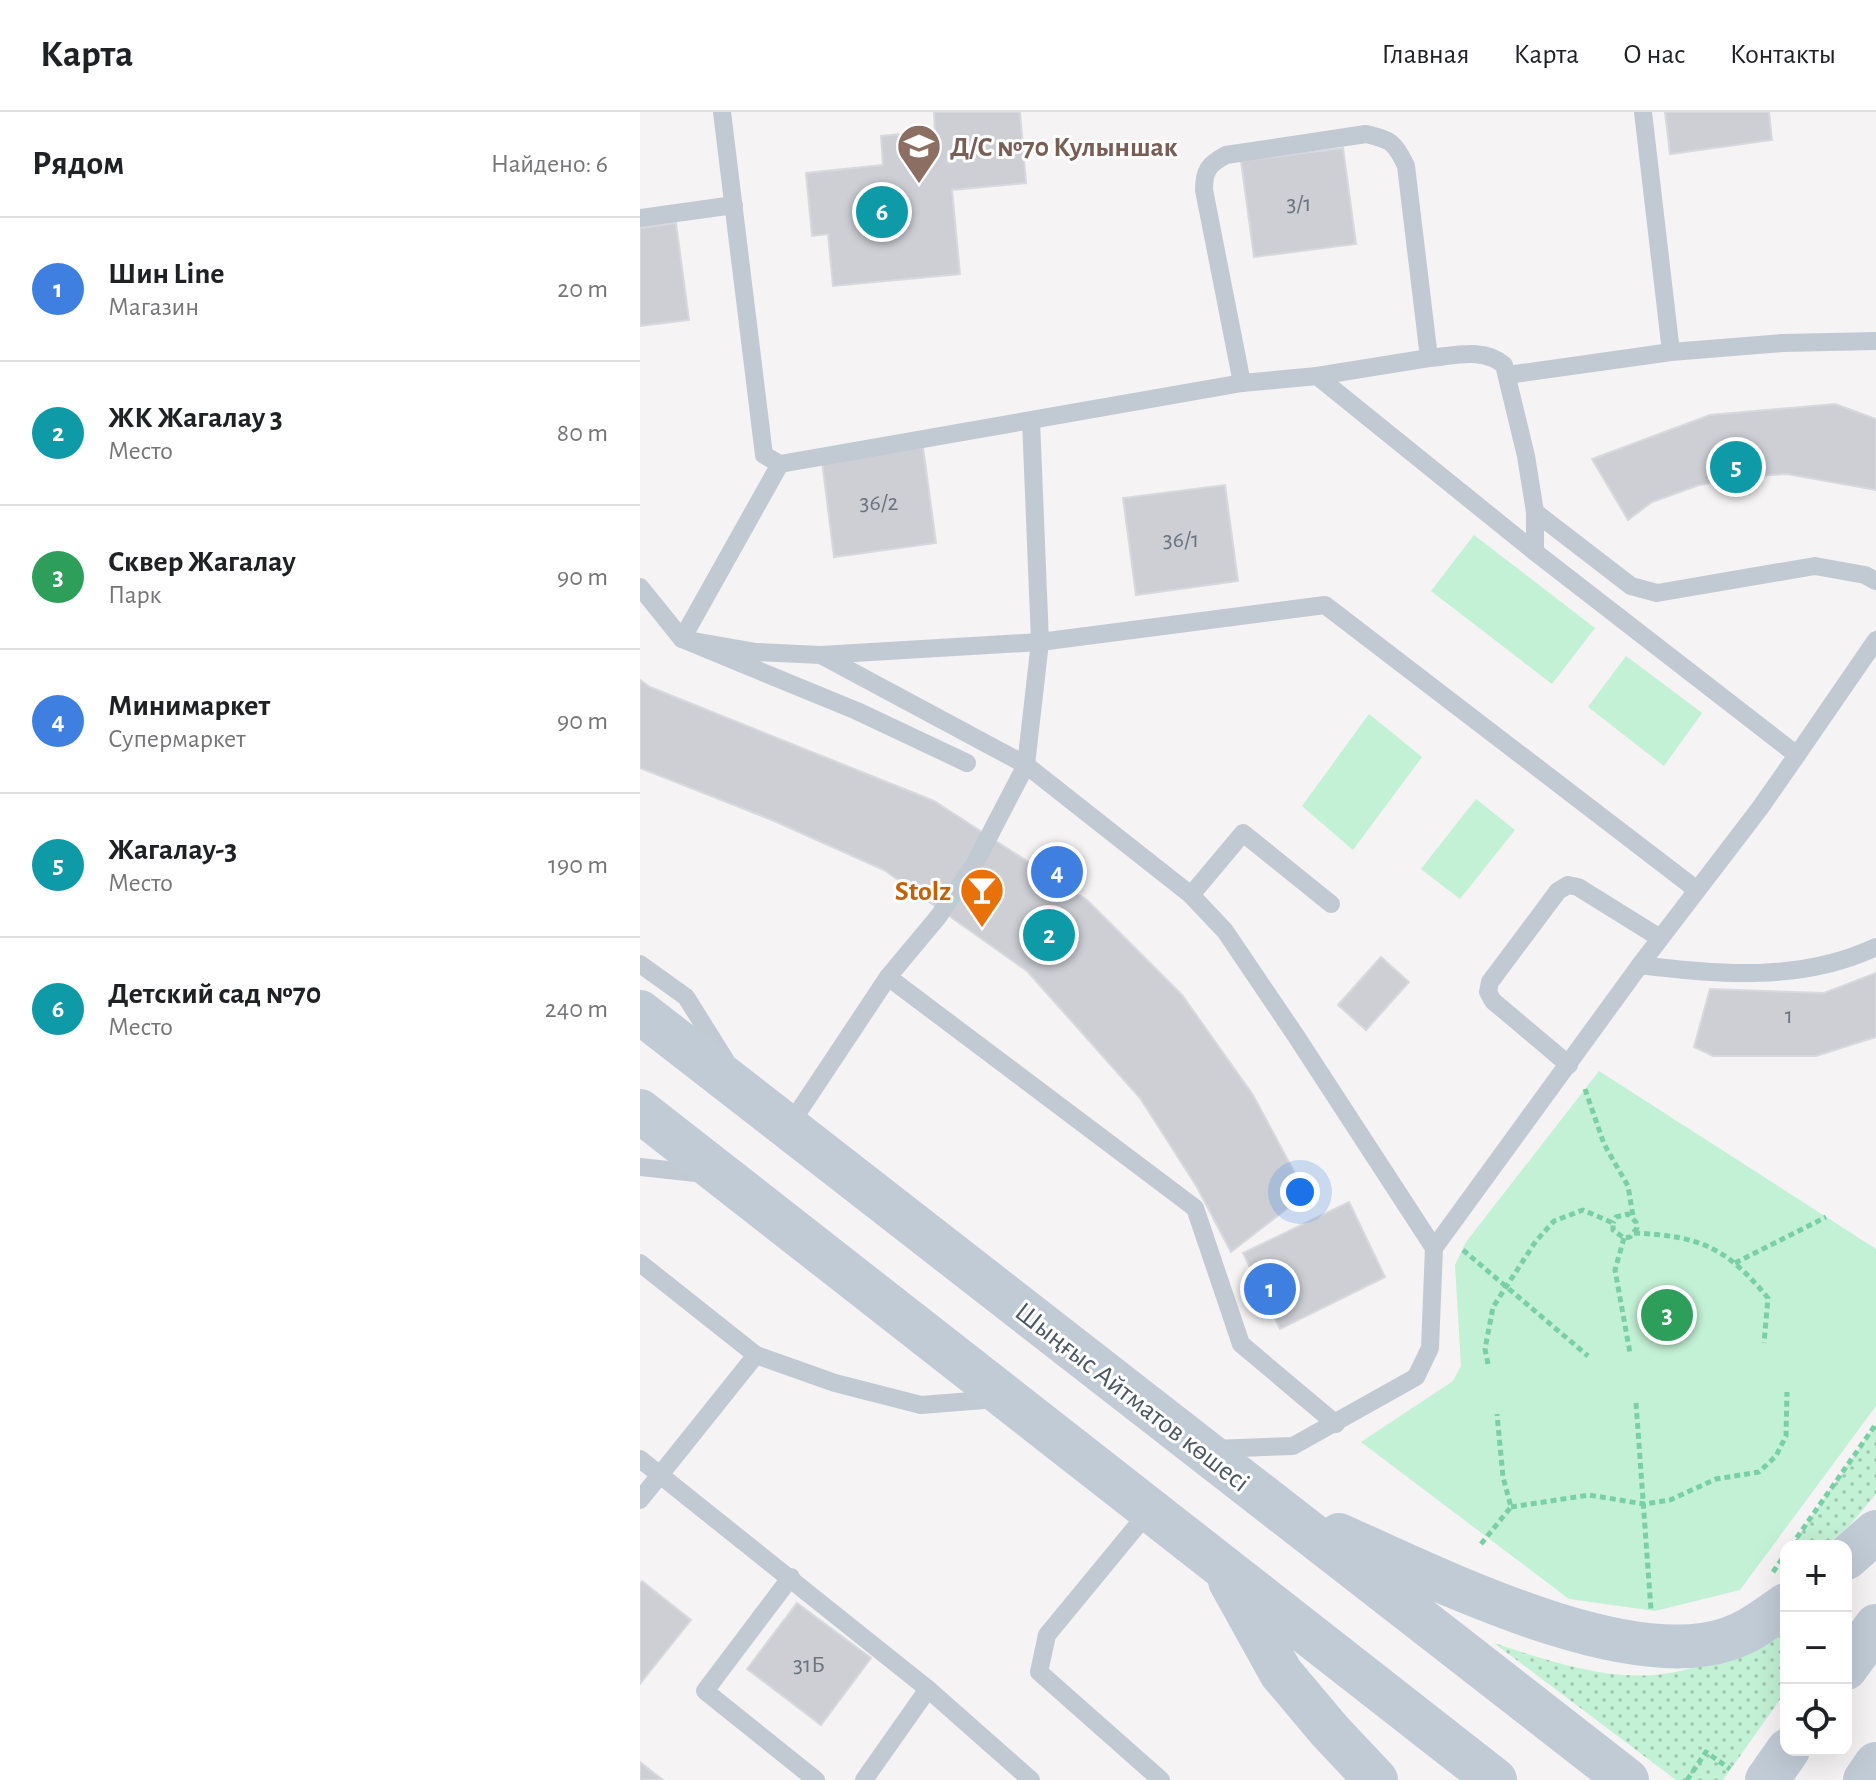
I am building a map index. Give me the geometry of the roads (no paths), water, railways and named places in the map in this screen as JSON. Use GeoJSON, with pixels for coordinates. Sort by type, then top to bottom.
{"type":"FeatureCollection","features":[{"type":"Feature","properties":{"kind":"main road","name":"Шыңғыс Айтматов көшесі"},"geometry":{"type":"LineString","coordinates":[[640,1012],[1627,1780]]}},
{"type":"Feature","properties":{"kind":"main road"},"geometry":{"type":"LineString","coordinates":[[640,1111],[1495,1780]]}},
{"type":"Feature","properties":{"kind":"main road"},"geometry":{"type":"LineString","coordinates":[[1277,1508],[1493,1603],[1623,1643],[1692,1646],[1726,1640],[1750,1630],[1780,1609]]}},
{"type":"Feature","properties":{"kind":"main road"},"geometry":{"type":"LineString","coordinates":[[1852,1553],[1876,1532]]}},
{"type":"Feature","properties":{"kind":"main road"},"geometry":{"type":"LineString","coordinates":[[1221,1565],[1281,1673],[1376,1780]]}},
{"type":"Feature","properties":{"kind":"main road"},"geometry":{"type":"LineString","coordinates":[[1852,1660],[1876,1626]]}},
{"type":"Feature","properties":{"kind":"main road"},"geometry":{"type":"LineString","coordinates":[[1749,1775],[1780,1755]]}},
{"type":"Feature","properties":{"kind":"main road"},"geometry":{"type":"LineString","coordinates":[[1865,1780],[1876,1764]]}},
{"type":"Feature","properties":{"kind":"lane"},"geometry":{"type":"LineString","coordinates":[[722,112],[764,455],[780,464],[1242,383],[1317,376],[1429,358],[1487,355],[1504,365],[1508,375],[1535,512],[1535,552]]}},
{"type":"Feature","properties":{"kind":"lane"},"geometry":{"type":"LineString","coordinates":[[1643,112],[1671,352]]}},
{"type":"Feature","properties":{"kind":"lane"},"geometry":{"type":"LineString","coordinates":[[1242,383],[1204,190],[1206,170],[1226,155],[1366,134],[1385,138],[1397,147],[1406,166],[1429,358]]}},
{"type":"Feature","properties":{"kind":"lane"},"geometry":{"type":"LineString","coordinates":[[640,218],[734,205]]}},
{"type":"Feature","properties":{"kind":"lane"},"geometry":{"type":"LineString","coordinates":[[1508,375],[1671,352],[1783,343],[1876,341]]}},
{"type":"Feature","properties":{"kind":"lane"},"geometry":{"type":"LineString","coordinates":[[1317,376],[1535,552],[1797,755]]}},
{"type":"Feature","properties":{"kind":"lane"},"geometry":{"type":"LineString","coordinates":[[789,1126],[888,977],[938,917],[974,865],[1026,765],[1040,642],[1031,420]]}},
{"type":"Feature","properties":{"kind":"lane"},"geometry":{"type":"LineString","coordinates":[[682,639],[780,464]]}},
{"type":"Feature","properties":{"kind":"lane"},"geometry":{"type":"LineString","coordinates":[[1535,512],[1631,586],[1657,593],[1815,566],[1865,575],[1876,581]]}},
{"type":"Feature","properties":{"kind":"lane"},"geometry":{"type":"LineString","coordinates":[[640,587],[682,639],[857,711],[967,763]]}},
{"type":"Feature","properties":{"kind":"lane"},"geometry":{"type":"LineString","coordinates":[[682,639],[756,652],[821,655],[1040,642],[1325,605],[1697,890]]}},
{"type":"Feature","properties":{"kind":"lane"},"geometry":{"type":"LineString","coordinates":[[1202,1450],[1293,1446],[1416,1377],[1430,1348],[1434,1248],[1660,938],[1760,808],[1876,640]]}},
{"type":"Feature","properties":{"kind":"lane"},"geometry":{"type":"LineString","coordinates":[[821,655],[1026,765],[1191,895],[1234,944],[1434,1248]]}},
{"type":"Feature","properties":{"kind":"lane"},"geometry":{"type":"LineString","coordinates":[[1191,895],[1243,833],[1331,904]]}},
{"type":"Feature","properties":{"kind":"lane"},"geometry":{"type":"LineString","coordinates":[[1569,1065],[1493,1001],[1488,992],[1490,982],[1558,891],[1568,885],[1578,887],[1660,938]]}},
{"type":"Feature","properties":{"kind":"lane"},"geometry":{"type":"LineString","coordinates":[[1640,965],[1703,973],[1804,971],[1848,960],[1876,947]]}},
{"type":"Feature","properties":{"kind":"lane"},"geometry":{"type":"LineString","coordinates":[[640,964],[686,997],[743,1091]]}},
{"type":"Feature","properties":{"kind":"lane"},"geometry":{"type":"LineString","coordinates":[[888,977],[1195,1208],[1241,1344],[1336,1424]]}},
{"type":"Feature","properties":{"kind":"lane"},"geometry":{"type":"LineString","coordinates":[[640,1167],[724,1177]]}},
{"type":"Feature","properties":{"kind":"lane"},"geometry":{"type":"LineString","coordinates":[[640,1263],[756,1355],[835,1383],[921,1405],[1007,1398]]}},
{"type":"Feature","properties":{"kind":"lane"},"geometry":{"type":"LineString","coordinates":[[640,1500],[756,1355]]}},
{"type":"Feature","properties":{"kind":"lane"},"geometry":{"type":"LineString","coordinates":[[640,1459],[928,1689],[1020,1776]]}},
{"type":"Feature","properties":{"kind":"lane"},"geometry":{"type":"LineString","coordinates":[[1150,1510],[1047,1635],[1039,1672],[1161,1780]]}},
{"type":"Feature","properties":{"kind":"lane"},"geometry":{"type":"LineString","coordinates":[[791,1577],[705,1691],[816,1780]]}},
{"type":"Feature","properties":{"kind":"lane"},"geometry":{"type":"LineString","coordinates":[[864,1780],[928,1689]]}},
{"type":"Feature","properties":{"kind":"place","name":"Д/С №70 Кулыншак"},"geometry":{"type":"Point","coordinates":[919,185]}},
{"type":"Feature","properties":{"kind":"place","name":"Детский сад №70"},"geometry":{"type":"Point","coordinates":[882,212]}},
{"type":"Feature","properties":{"kind":"place","name":"Жагалау-3"},"geometry":{"type":"Point","coordinates":[1736,467]}},
{"type":"Feature","properties":{"kind":"place","name":"Минимаркет"},"geometry":{"type":"Point","coordinates":[1057,872]}},
{"type":"Feature","properties":{"kind":"place","name":"Stolz"},"geometry":{"type":"Point","coordinates":[982,929]}},
{"type":"Feature","properties":{"kind":"place","name":"ЖК Жагалау 3"},"geometry":{"type":"Point","coordinates":[1049,935]}},
{"type":"Feature","properties":{"kind":"place","name":"Шин Line"},"geometry":{"type":"Point","coordinates":[1270,1289]}},
{"type":"Feature","properties":{"kind":"place","name":"Сквер Жагалау"},"geometry":{"type":"Point","coordinates":[1667,1315]}}]}
